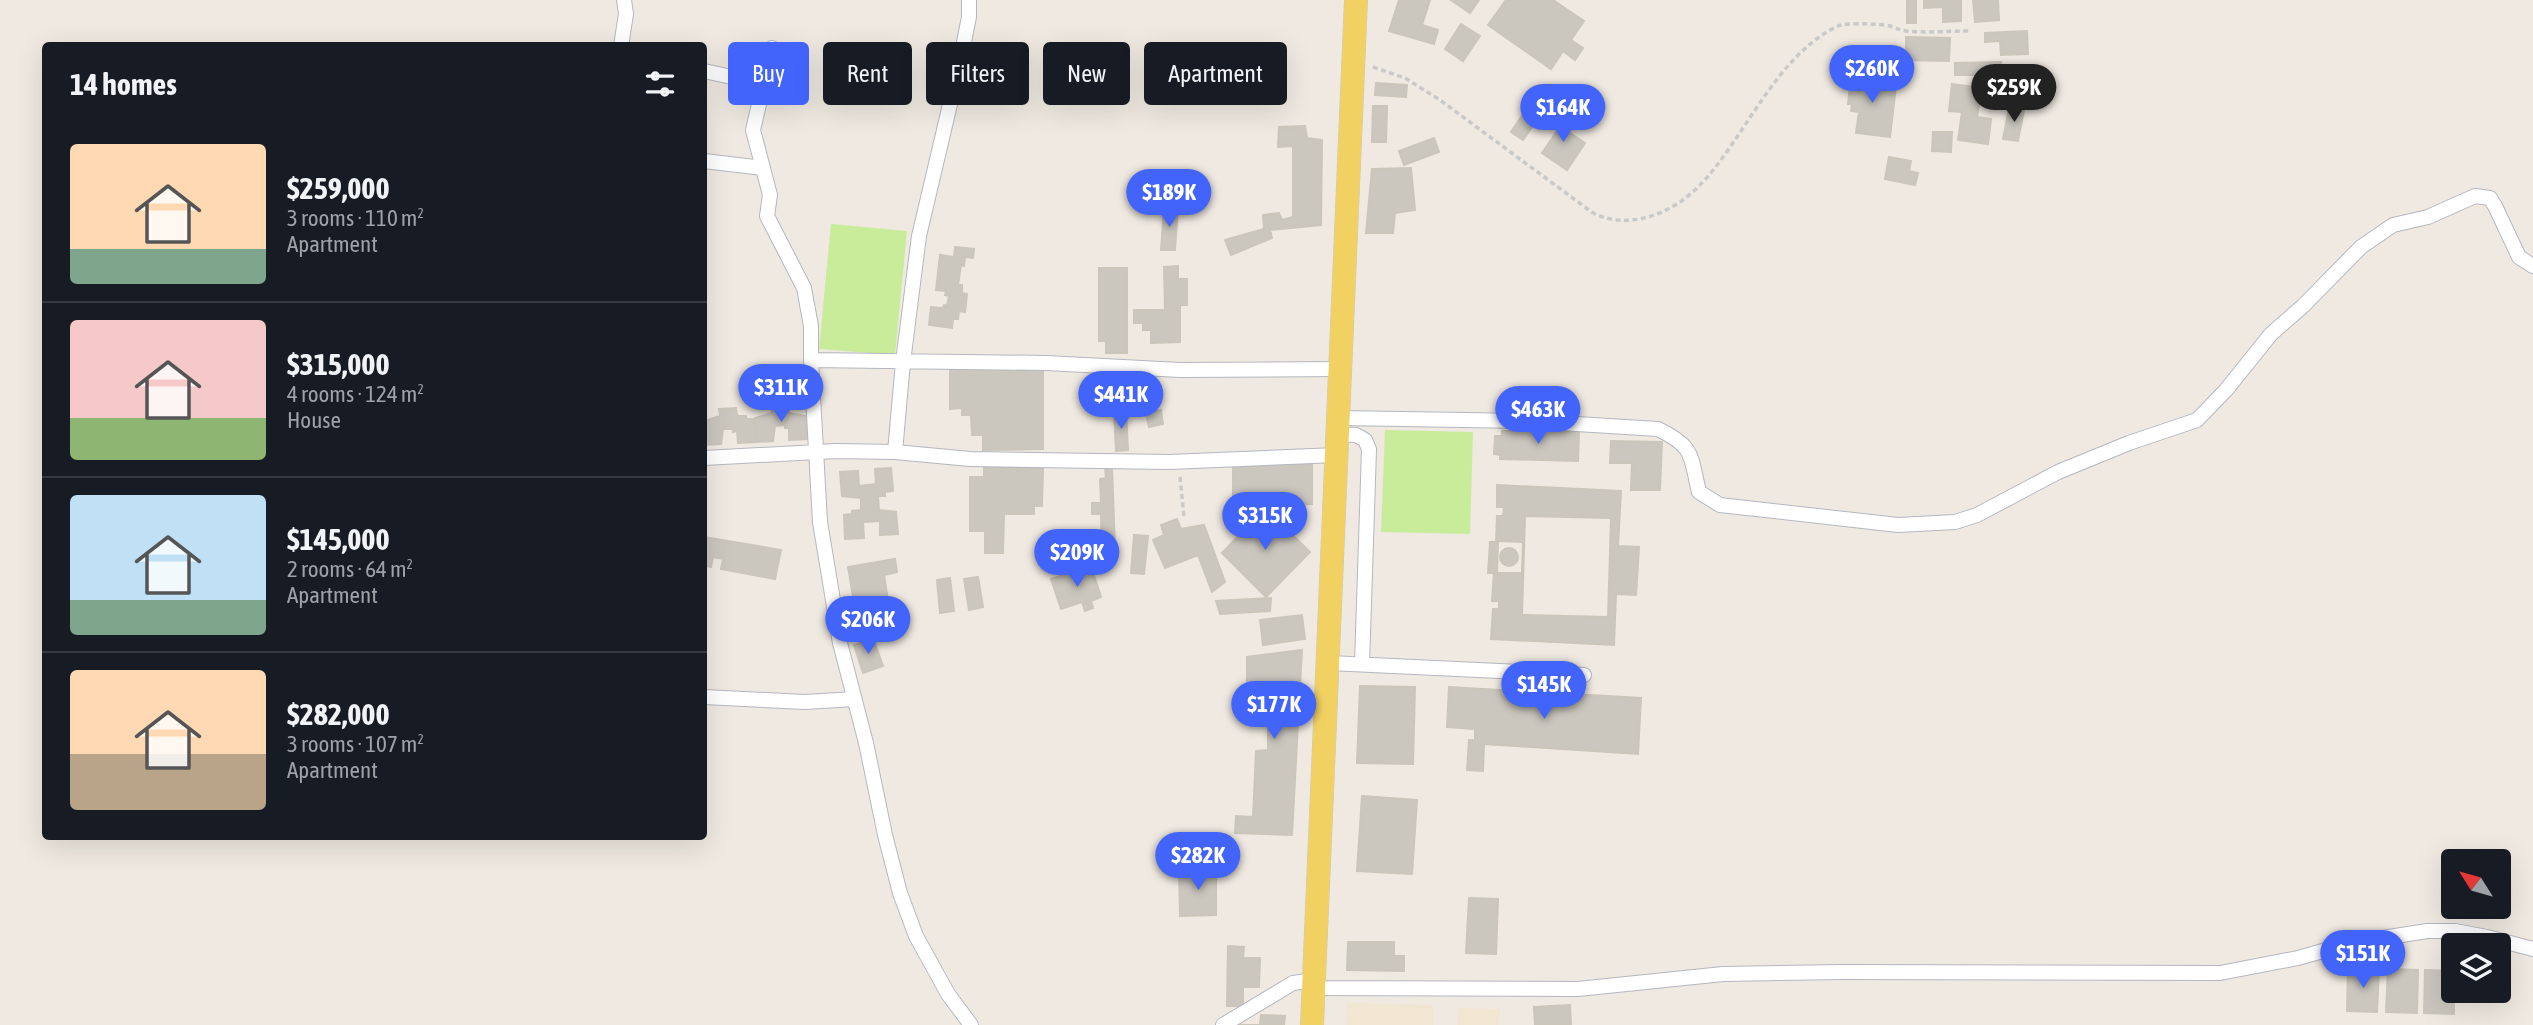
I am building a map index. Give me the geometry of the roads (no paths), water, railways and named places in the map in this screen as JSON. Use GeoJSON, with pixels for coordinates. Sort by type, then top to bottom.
{"type":"FeatureCollection","features":[{"type":"Feature","properties":{"kind":"main road"},"geometry":{"type":"LineString","coordinates":[[1312,1025],[1356,0]]}},
{"type":"Feature","properties":{"kind":"street"},"geometry":{"type":"LineString","coordinates":[[622,42],[626,14],[624,0]]}},
{"type":"Feature","properties":{"kind":"street"},"geometry":{"type":"LineString","coordinates":[[895,452],[919,236],[948,120],[970,17],[970,0]]}},
{"type":"Feature","properties":{"kind":"street"},"geometry":{"type":"LineString","coordinates":[[707,72],[728,76]]}},
{"type":"Feature","properties":{"kind":"street"},"geometry":{"type":"LineString","coordinates":[[759,105],[753,130],[770,195],[767,216],[804,288],[811,326],[820,522],[840,643],[904,904],[916,936],[936,975],[971,1025]]}},
{"type":"Feature","properties":{"kind":"street"},"geometry":{"type":"LineString","coordinates":[[707,161],[763,168]]}},
{"type":"Feature","properties":{"kind":"street"},"geometry":{"type":"LineString","coordinates":[[707,458],[817,452],[895,452],[970,459],[1179,461],[1338,436],[1528,421],[1658,429],[1687,448],[1694,461],[1699,492],[1720,505],[1898,525],[1955,522],[1977,515],[2058,472],[2129,443],[2197,420],[2226,390],[2272,334],[2361,247],[2393,225],[2428,217],[2475,195],[2484,196],[2490,198],[2495,206],[2519,257],[2533,266]]}},
{"type":"Feature","properties":{"kind":"street"},"geometry":{"type":"LineString","coordinates":[[811,360],[1046,363],[1180,370],[1342,369]]}},
{"type":"Feature","properties":{"kind":"street"},"geometry":{"type":"LineString","coordinates":[[1338,436],[1356,435],[1365,440],[1369,449],[1362,664]]}},
{"type":"Feature","properties":{"kind":"street"},"geometry":{"type":"LineString","coordinates":[[1329,663],[1584,675]]}},
{"type":"Feature","properties":{"kind":"street"},"geometry":{"type":"LineString","coordinates":[[707,697],[805,702],[854,699]]}},
{"type":"Feature","properties":{"kind":"street"},"geometry":{"type":"LineString","coordinates":[[1223,1025],[1293,983],[1578,989],[1723,974],[2220,973],[2298,958],[2351,943],[2427,931],[2455,931],[2533,949]]}}]}
